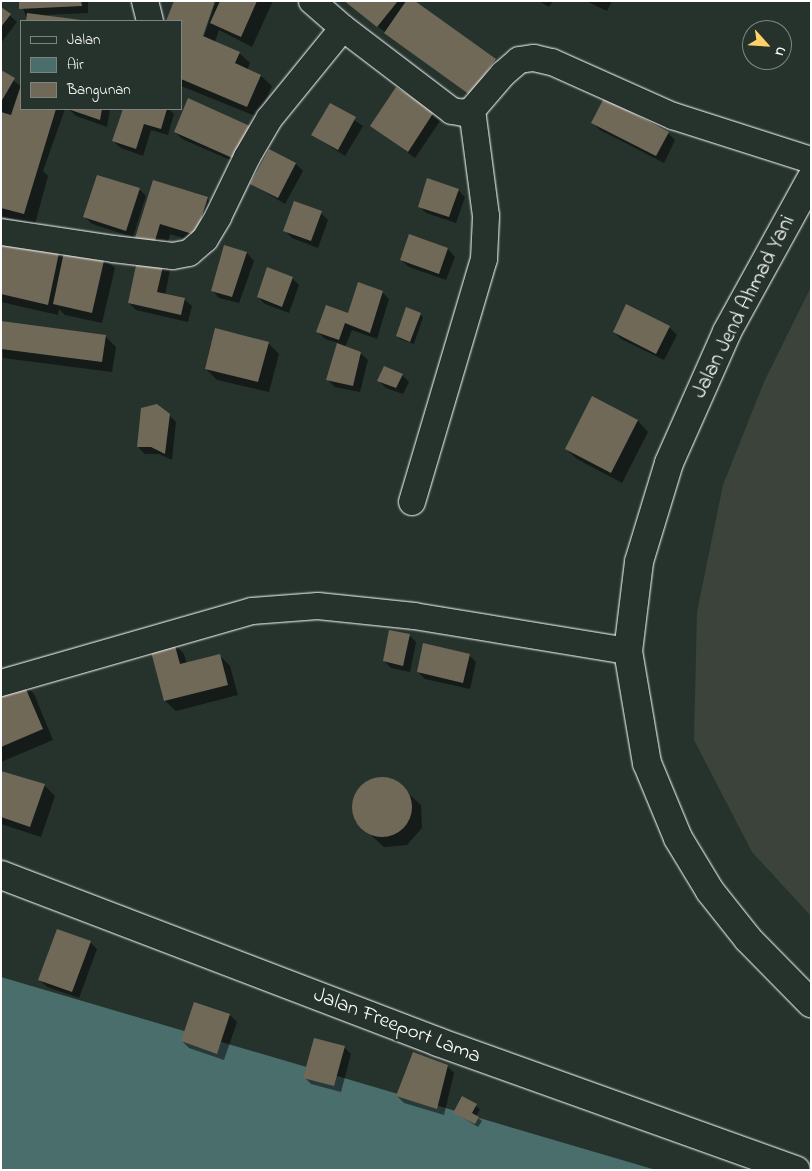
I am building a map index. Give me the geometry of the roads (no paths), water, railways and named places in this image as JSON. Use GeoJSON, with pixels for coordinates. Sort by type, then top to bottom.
{"type":"FeatureCollection","features":[{"type":"Feature","properties":{"kind":"main road","name":"Jalan Jend Ahmad Yani"},"geometry":{"type":"LineString","coordinates":[[811,179],[727,332],[669,463],[638,562],[628,651],[647,763],[678,838],[710,891],[748,939],[811,1003]]}},
{"type":"Feature","properties":{"kind":"main road","name":"Jalan Freeport Lama"},"geometry":{"type":"LineString","coordinates":[[1,875],[438,1042],[796,1170]]}},
{"type":"Feature","properties":{"kind":"street"},"geometry":{"type":"LineString","coordinates":[[145,1],[150,20]]}},
{"type":"Feature","properties":{"kind":"street"},"geometry":{"type":"LineString","coordinates":[[312,1],[343,28],[452,111],[464,113],[472,110],[503,74],[519,60],[534,58],[552,62],[673,116],[811,160]]}},
{"type":"Feature","properties":{"kind":"street"},"geometry":{"type":"LineString","coordinates":[[1,232],[173,256],[189,254],[209,232],[269,119],[343,28]]}},
{"type":"Feature","properties":{"kind":"street"},"geometry":{"type":"LineString","coordinates":[[412,502],[484,259],[486,216],[472,110]]}},
{"type":"Feature","properties":{"kind":"street"},"geometry":{"type":"LineString","coordinates":[[1,683],[252,611],[318,606],[414,616],[628,651]]}},
{"type":"Feature","properties":{"kind":"water"},"geometry":{"type":"Polygon","coordinates":[[[1,977],[656,1170],[1,1170],[1,977]]]}}]}
